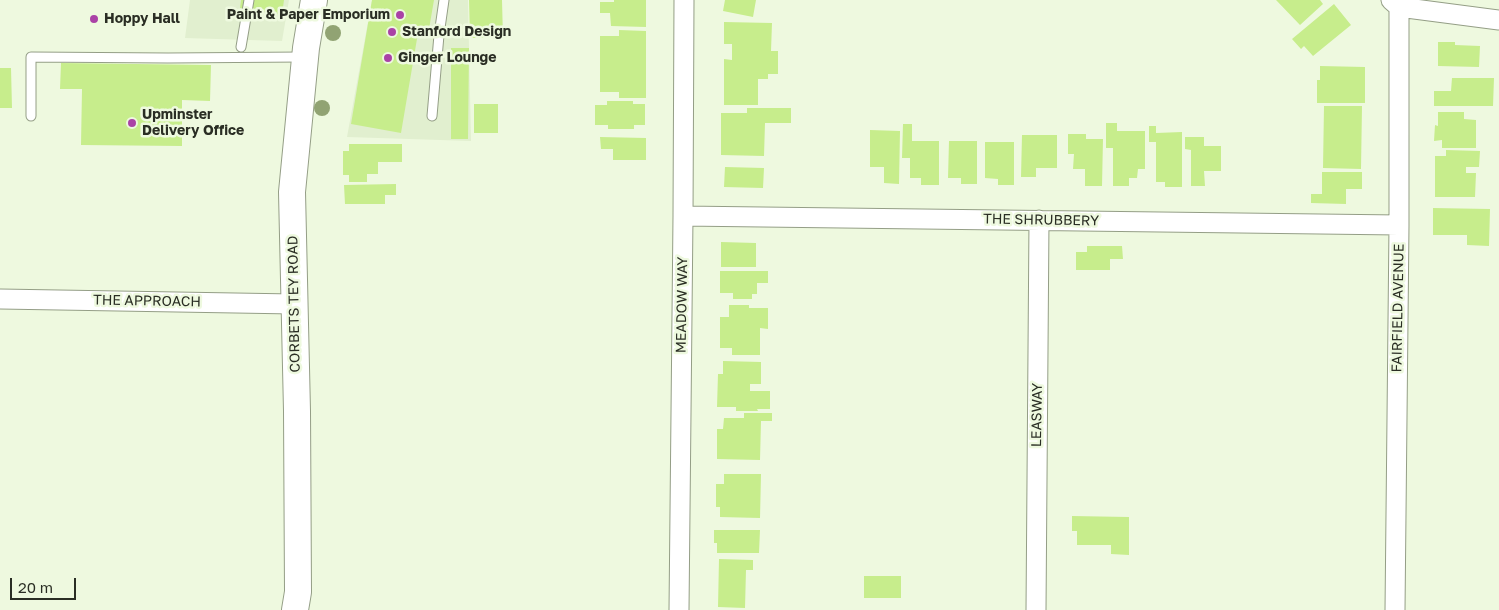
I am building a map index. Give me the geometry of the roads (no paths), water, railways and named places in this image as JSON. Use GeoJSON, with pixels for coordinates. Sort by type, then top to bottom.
{"type":"FeatureCollection","features":[{"type":"Feature","properties":{"kind":"main road","name":"CORBETS TEY ROAD"},"geometry":{"type":"LineString","coordinates":[[295,610],[298,583],[297,412],[292,192],[305,57],[314,0]]}},
{"type":"Feature","properties":{"kind":"street","name":"MEADOW WAY"},"geometry":{"type":"LineString","coordinates":[[679,610],[684,0]]}},
{"type":"Feature","properties":{"kind":"street"},"geometry":{"type":"LineString","coordinates":[[1395,3],[1499,20]]}},
{"type":"Feature","properties":{"kind":"street","name":"FAIRFIELD AVENUE"},"geometry":{"type":"LineString","coordinates":[[1395,3],[1400,225],[1395,610]]}},
{"type":"Feature","properties":{"kind":"street","name":"THE SHRUBBERY"},"geometry":{"type":"LineString","coordinates":[[683,216],[1400,225]]}},
{"type":"Feature","properties":{"kind":"street","name":"LEASWAY"},"geometry":{"type":"LineString","coordinates":[[1036,610],[1039,220]]}},
{"type":"Feature","properties":{"kind":"street","name":"THE APPROACH"},"geometry":{"type":"LineString","coordinates":[[0,299],[294,304]]}},
{"type":"Feature","properties":{"kind":"lane"},"geometry":{"type":"LineString","coordinates":[[241,47],[249,0]]}},
{"type":"Feature","properties":{"kind":"lane"},"geometry":{"type":"LineString","coordinates":[[432,116],[444,0]]}},
{"type":"Feature","properties":{"kind":"lane"},"geometry":{"type":"LineString","coordinates":[[31,116],[31,57],[305,57]]}},
{"type":"Feature","properties":{"kind":"place","name":"Paint & Paper Emporium"},"geometry":{"type":"Point","coordinates":[400,15]}},
{"type":"Feature","properties":{"kind":"place","name":"Hoppy Hall"},"geometry":{"type":"Point","coordinates":[94,19]}},
{"type":"Feature","properties":{"kind":"place","name":"Stanford Design"},"geometry":{"type":"Point","coordinates":[392,32]}},
{"type":"Feature","properties":{"kind":"place","name":"Ginger Lounge"},"geometry":{"type":"Point","coordinates":[388,58]}},
{"type":"Feature","properties":{"kind":"place","name":"Upminster Delivery Office"},"geometry":{"type":"Point","coordinates":[132,123]}}]}
